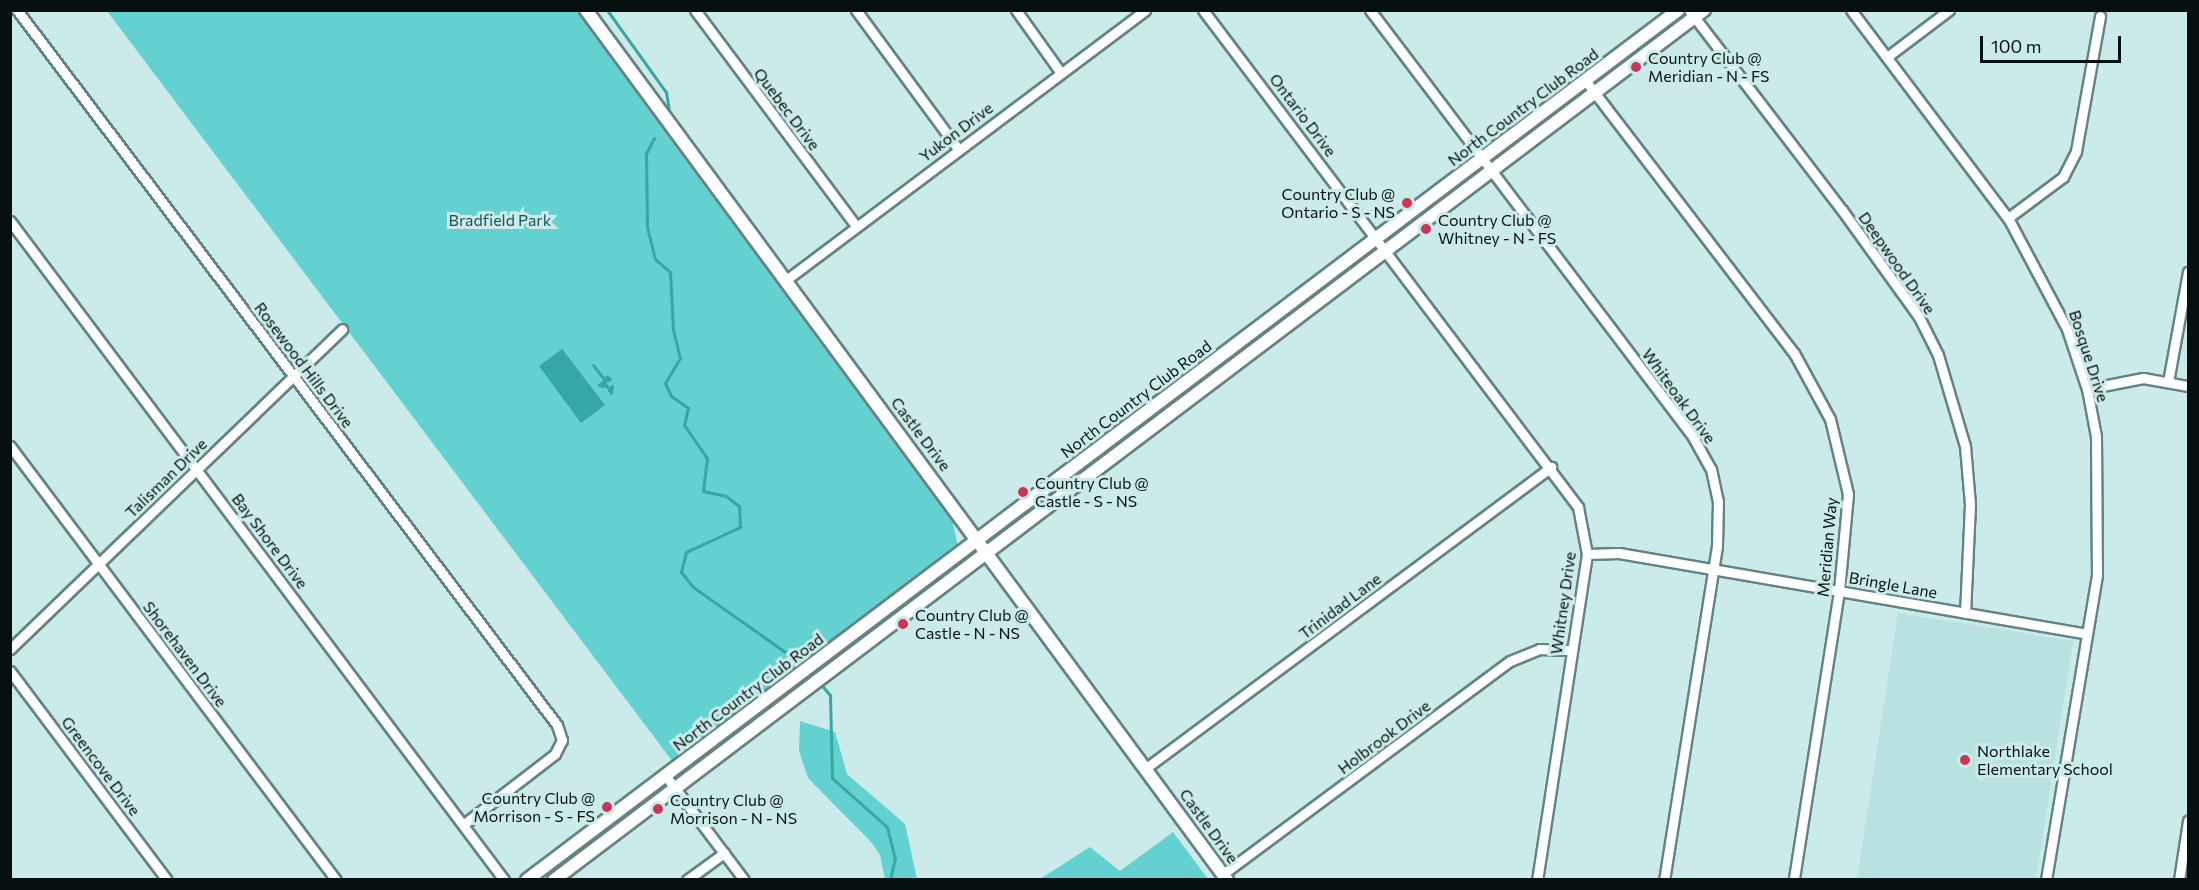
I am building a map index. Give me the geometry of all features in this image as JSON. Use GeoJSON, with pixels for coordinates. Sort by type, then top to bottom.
{"type":"FeatureCollection","features":[{"type":"Feature","properties":{"kind":"main road","name":"Castle Drive"},"geometry":{"type":"LineString","coordinates":[[586,10],[979,539],[1225,877]]}},
{"type":"Feature","properties":{"kind":"main road","name":"North Country Club Road"},"geometry":{"type":"LineString","coordinates":[[527,879],[1678,10]]}},
{"type":"Feature","properties":{"kind":"main road","name":"North Country Club Road"},"geometry":{"type":"LineString","coordinates":[[554,879],[1595,93],[1696,13]]}},
{"type":"Feature","properties":{"kind":"main road"},"geometry":{"type":"LineString","coordinates":[[1169,395],[1178,408]]}},
{"type":"Feature","properties":{"kind":"main road"},"geometry":{"type":"LineString","coordinates":[[743,715],[753,729]]}},
{"type":"Feature","properties":{"kind":"street","name":"Rosewood Hills Drive"},"geometry":{"type":"LineString","coordinates":[[17,10],[547,711],[562,740],[555,754],[464,824]]}},
{"type":"Feature","properties":{"kind":"street","name":"Quebec Drive"},"geometry":{"type":"LineString","coordinates":[[695,10],[856,226]]}},
{"type":"Feature","properties":{"kind":"street"},"geometry":{"type":"LineString","coordinates":[[856,10],[958,149]]}},
{"type":"Feature","properties":{"kind":"street"},"geometry":{"type":"LineString","coordinates":[[1016,10],[1061,74]]}},
{"type":"Feature","properties":{"kind":"street","name":"Yukon Drive"},"geometry":{"type":"LineString","coordinates":[[786,280],[1145,10]]}},
{"type":"Feature","properties":{"kind":"street","name":"Ontario Drive"},"geometry":{"type":"LineString","coordinates":[[1203,10],[1385,250]]}},
{"type":"Feature","properties":{"kind":"street","name":"Whiteoak Drive"},"geometry":{"type":"LineString","coordinates":[[1370,10],[1706,458],[1718,501],[1714,570],[1664,879]]}},
{"type":"Feature","properties":{"kind":"street","name":"Bosque Drive"},"geometry":{"type":"LineString","coordinates":[[1851,10],[2008,218],[2067,329],[2087,389],[2096,436],[2097,575],[2046,879]]}},
{"type":"Feature","properties":{"kind":"street"},"geometry":{"type":"LineString","coordinates":[[1887,57],[1949,10]]}},
{"type":"Feature","properties":{"kind":"street","name":"Deepwood Drive"},"geometry":{"type":"LineString","coordinates":[[1696,13],[1919,317],[1938,355],[1965,446],[1970,504],[1965,613]]}},
{"type":"Feature","properties":{"kind":"street"},"geometry":{"type":"LineString","coordinates":[[2008,218],[2059,181],[2076,151],[2100,16]]}},
{"type":"Feature","properties":{"kind":"street","name":"Meridian Way"},"geometry":{"type":"LineString","coordinates":[[1585,80],[1794,353],[1830,419],[1848,494],[1839,591],[1794,879]]}},
{"type":"Feature","properties":{"kind":"street","name":"Bay Shore Drive"},"geometry":{"type":"LineString","coordinates":[[10,221],[504,879]]}},
{"type":"Feature","properties":{"kind":"street","name":"Whitney Drive"},"geometry":{"type":"LineString","coordinates":[[1385,250],[1551,467],[1578,507],[1587,554],[1537,879]]}},
{"type":"Feature","properties":{"kind":"street"},"geometry":{"type":"LineString","coordinates":[[2168,382],[2188,272]]}},
{"type":"Feature","properties":{"kind":"street","name":"Talisman Drive"},"geometry":{"type":"LineString","coordinates":[[10,649],[342,329]]}},
{"type":"Feature","properties":{"kind":"street"},"geometry":{"type":"LineString","coordinates":[[2087,389],[2144,378],[2188,386]]}},
{"type":"Feature","properties":{"kind":"street","name":"Shorehaven Drive"},"geometry":{"type":"LineString","coordinates":[[10,446],[336,879]]}},
{"type":"Feature","properties":{"kind":"street","name":"Trinidad Lane"},"geometry":{"type":"LineString","coordinates":[[1146,768],[1551,467]]}},
{"type":"Feature","properties":{"kind":"street","name":"Bringle Lane"},"geometry":{"type":"LineString","coordinates":[[1587,554],[1619,553],[2086,634]]}},
{"type":"Feature","properties":{"kind":"street","name":"Holbrook Drive"},"geometry":{"type":"LineString","coordinates":[[1225,877],[1510,661],[1539,649],[1572,650]]}},
{"type":"Feature","properties":{"kind":"street","name":"Greencove Drive"},"geometry":{"type":"LineString","coordinates":[[10,671],[167,879]]}},
{"type":"Feature","properties":{"kind":"street"},"geometry":{"type":"LineString","coordinates":[[665,775],[744,879]]}},
{"type":"Feature","properties":{"kind":"street"},"geometry":{"type":"LineString","coordinates":[[2179,879],[2188,822]]}},
{"type":"Feature","properties":{"kind":"street"},"geometry":{"type":"LineString","coordinates":[[687,879],[724,853]]}},
{"type":"Feature","properties":{"kind":"shaded area"},"geometry":{"type":"Polygon","coordinates":[[[562,349],[605,405],[581,423],[539,366],[562,349]]]}},
{"type":"Feature","properties":{"kind":"shaded area","name":"Northlake Elementary School"},"geometry":{"type":"Polygon","coordinates":[[[1898,613],[2073,641],[2036,879],[1857,879],[1898,613]]]}},
{"type":"Feature","properties":{"kind":"green space","name":"Bradfield Park"},"geometry":{"type":"Polygon","coordinates":[[[107,11],[579,11],[903,447],[952,518],[958,547],[673,762],[107,11]]]}},
{"type":"Feature","properties":{"kind":"green space"},"geometry":{"type":"Polygon","coordinates":[[[800,721],[835,732],[847,774],[905,824],[917,879],[885,879],[880,855],[871,842],[808,778],[799,751],[800,721]]]}},
{"type":"Feature","properties":{"kind":"green space"},"geometry":{"type":"Polygon","coordinates":[[[1173,832],[1208,879],[1040,879],[1090,847],[1120,871],[1173,832]]]}},
{"type":"Feature","properties":{"kind":"waterway"},"geometry":{"type":"LineString","coordinates":[[607,10],[666,92],[669,110]]}},
{"type":"Feature","properties":{"kind":"waterway"},"geometry":{"type":"LineString","coordinates":[[654,138],[646,154],[647,227],[655,259],[670,272],[673,330],[680,358],[665,383],[671,396],[688,408],[684,425],[707,458],[703,491],[726,496],[739,506],[740,527],[686,552],[681,572],[693,587],[805,666]]}},
{"type":"Feature","properties":{"kind":"waterway"},"geometry":{"type":"LineString","coordinates":[[593,365],[604,379],[605,380],[605,381],[610,379],[607,377],[605,379],[604,381],[604,385],[599,385],[603,382],[604,383],[604,384],[605,384],[609,389],[609,390]]}},
{"type":"Feature","properties":{"kind":"waterway"},"geometry":{"type":"LineString","coordinates":[[609,390],[612,386],[611,393]]}},
{"type":"Feature","properties":{"kind":"waterway"},"geometry":{"type":"LineString","coordinates":[[819,682],[830,695],[832,778],[887,827],[895,858],[890,880]]}},
{"type":"Feature","properties":{"kind":"place","name":"Country Club @ Meridian - N - FS"},"geometry":{"type":"Point","coordinates":[1636,67]}},
{"type":"Feature","properties":{"kind":"place","name":"Country Club @ Ontario - S - NS"},"geometry":{"type":"Point","coordinates":[1407,203]}},
{"type":"Feature","properties":{"kind":"place","name":"Country Club @ Whitney - N - FS"},"geometry":{"type":"Point","coordinates":[1426,229]}},
{"type":"Feature","properties":{"kind":"place","name":"Country Club @ Castle - S - NS"},"geometry":{"type":"Point","coordinates":[1023,492]}},
{"type":"Feature","properties":{"kind":"place","name":"Country Club @ Castle - N - NS"},"geometry":{"type":"Point","coordinates":[903,624]}},
{"type":"Feature","properties":{"kind":"place","name":"Northlake Elementary School"},"geometry":{"type":"Point","coordinates":[1965,760]}},
{"type":"Feature","properties":{"kind":"place","name":"Country Club @ Morrison - S - FS"},"geometry":{"type":"Point","coordinates":[607,807]}},
{"type":"Feature","properties":{"kind":"place","name":"Country Club @ Morrison - N - NS"},"geometry":{"type":"Point","coordinates":[658,809]}}]}
